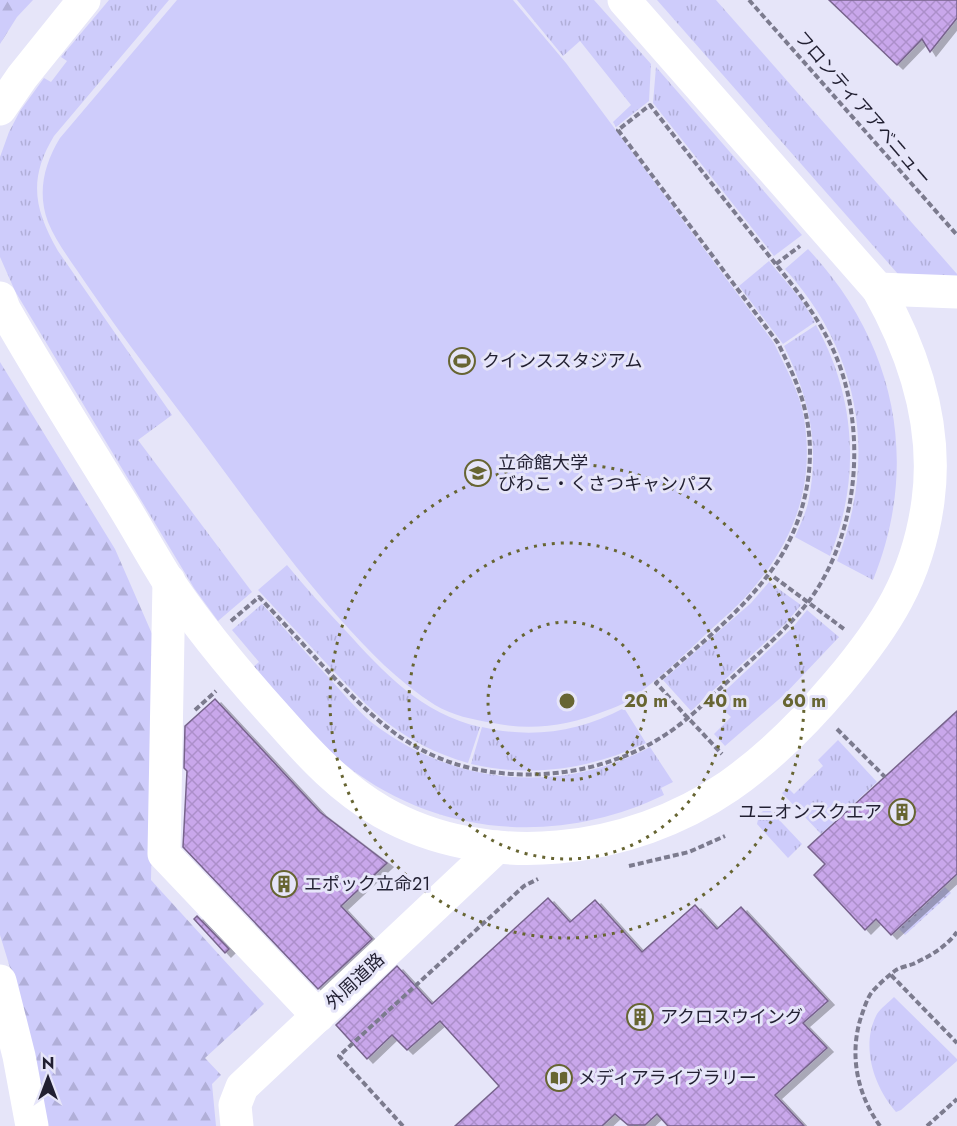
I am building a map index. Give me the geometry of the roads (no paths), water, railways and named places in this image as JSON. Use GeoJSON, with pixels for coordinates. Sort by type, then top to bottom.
{"type":"FeatureCollection","features":[{"type":"Feature","properties":{"kind":"street"},"geometry":{"type":"LineString","coordinates":[[0,109],[22,76],[84,0]]}},
{"type":"Feature","properties":{"kind":"street"},"geometry":{"type":"LineString","coordinates":[[0,298],[48,386],[169,581],[236,673],[315,760],[360,798],[412,826],[468,843],[521,849],[594,842],[642,829],[687,810],[730,786],[764,758],[827,696],[868,647],[894,607],[912,567],[924,525],[930,481],[928,431],[920,390],[910,357],[884,300],[624,0]]}},
{"type":"Feature","properties":{"kind":"street"},"geometry":{"type":"LineString","coordinates":[[884,300],[957,292]]}},
{"type":"Feature","properties":{"kind":"street"},"geometry":{"type":"LineString","coordinates":[[884,300],[957,314]]}},
{"type":"Feature","properties":{"kind":"street"},"geometry":{"type":"LineString","coordinates":[[169,581],[164,854],[318,1016]]}},
{"type":"Feature","properties":{"kind":"street","name":"外周道路"},"geometry":{"type":"LineString","coordinates":[[237,1126],[235,1105],[242,1087],[497,847]]}},
{"type":"Feature","properties":{"kind":"street"},"geometry":{"type":"LineString","coordinates":[[0,981],[19,1056],[32,1126]]}},
{"type":"Feature","properties":{"kind":"place","name":"クインススタジアム"},"geometry":{"type":"Point","coordinates":[462,361]}},
{"type":"Feature","properties":{"kind":"place","name":"立命館大学 びわこ・くさつキャンパス"},"geometry":{"type":"Point","coordinates":[478,473]}},
{"type":"Feature","properties":{"kind":"place","name":"ユニオンスクエア"},"geometry":{"type":"Point","coordinates":[902,812]}},
{"type":"Feature","properties":{"kind":"place","name":"エポック立命21"},"geometry":{"type":"Point","coordinates":[284,884]}},
{"type":"Feature","properties":{"kind":"place","name":"アクロスウイング"},"geometry":{"type":"Point","coordinates":[640,1017]}},
{"type":"Feature","properties":{"kind":"place","name":"メディアライブラリー"},"geometry":{"type":"Point","coordinates":[559,1078]}}]}
